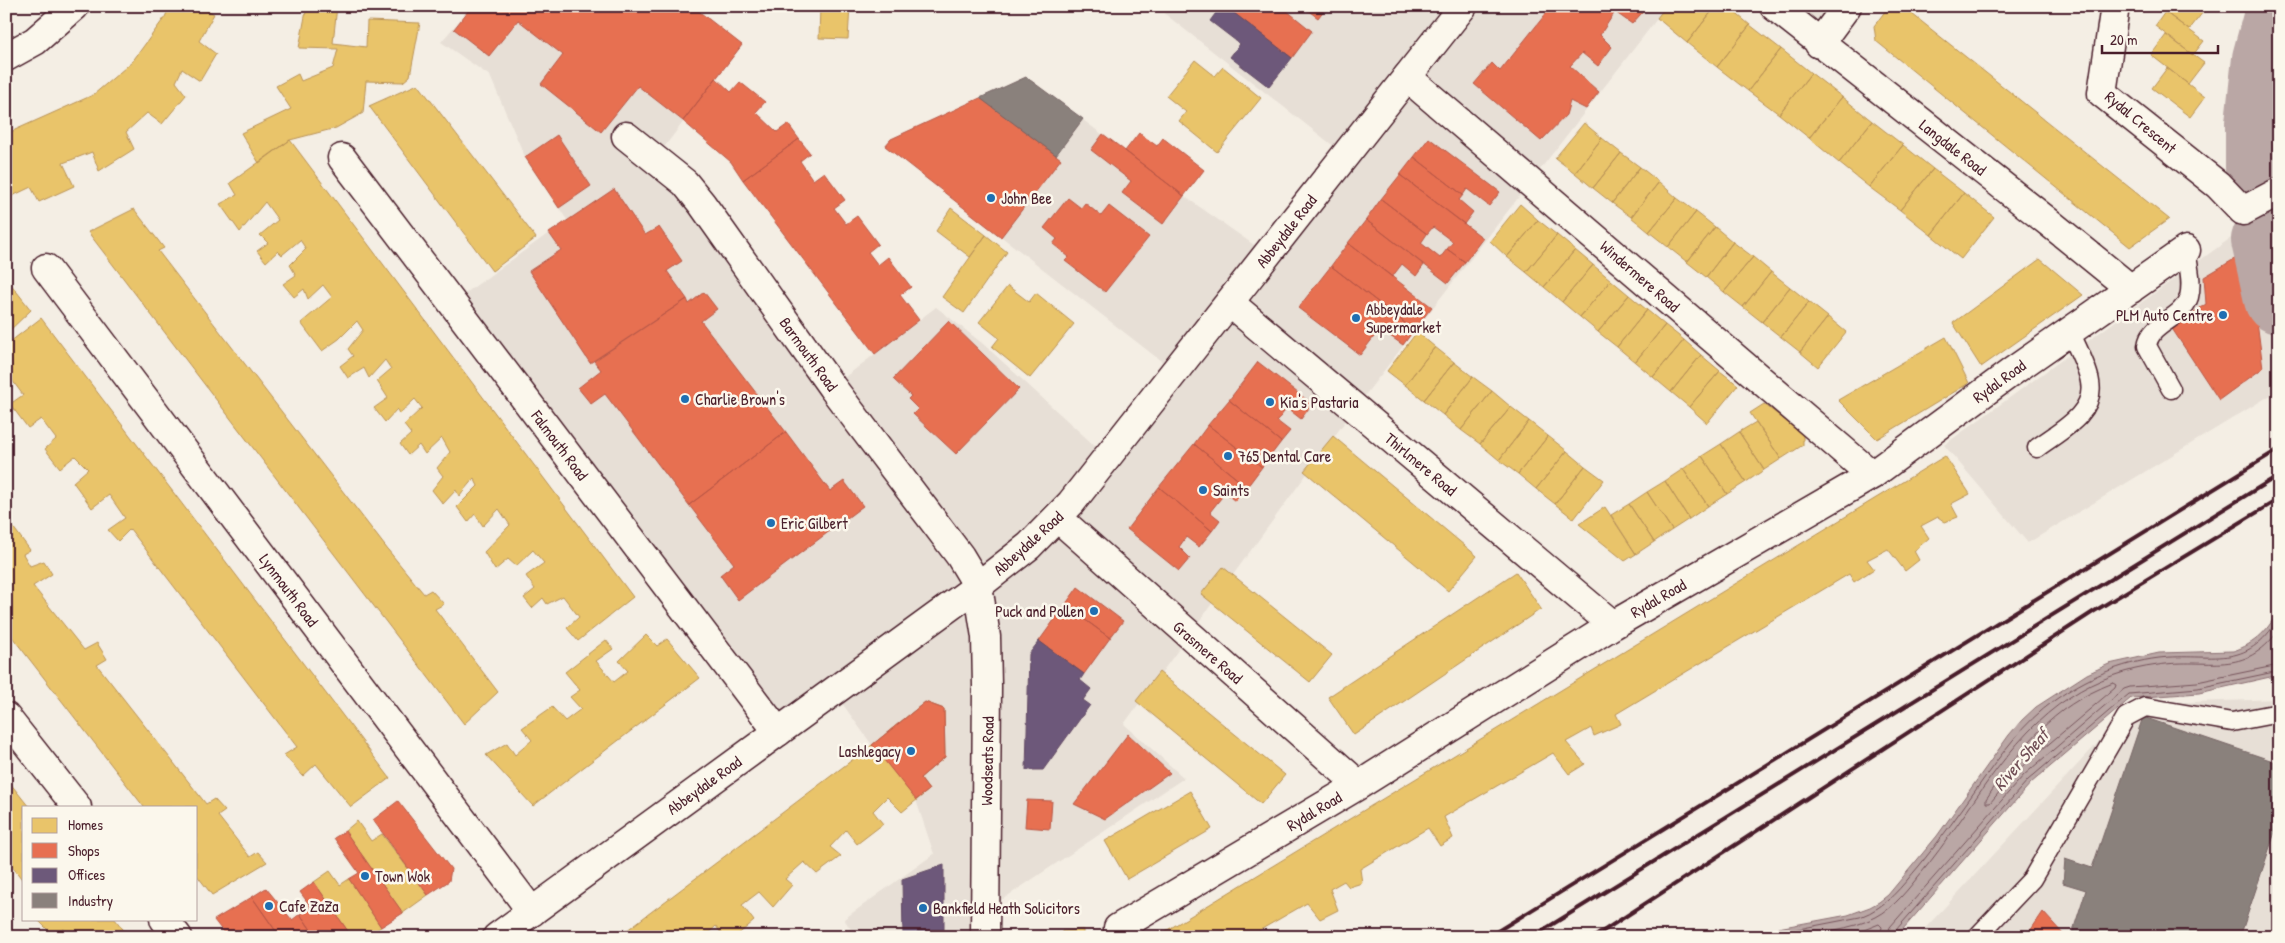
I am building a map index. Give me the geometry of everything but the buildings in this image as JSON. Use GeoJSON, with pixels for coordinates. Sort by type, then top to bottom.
{"type":"FeatureCollection","features":[{"type":"Feature","properties":{"kind":"street"},"geometry":{"type":"LineString","coordinates":[[6,57],[35,40],[75,6]]}},
{"type":"Feature","properties":{"kind":"street","name":"Abbeydale Road"},"geometry":{"type":"LineString","coordinates":[[497,937],[978,586],[1029,546],[1058,518],[1230,303],[1463,6]]}},
{"type":"Feature","properties":{"kind":"street","name":"Langdale Road"},"geometry":{"type":"LineString","coordinates":[[1774,6],[1819,44],[2051,224],[2130,289]]}},
{"type":"Feature","properties":{"kind":"street"},"geometry":{"type":"LineString","coordinates":[[1819,44],[1847,6]]}},
{"type":"Feature","properties":{"kind":"street","name":"Rydal Crescent"},"geometry":{"type":"LineString","coordinates":[[2115,6],[2102,93],[2218,185],[2243,211],[2279,192]]}},
{"type":"Feature","properties":{"kind":"street","name":"Windermere Road"},"geometry":{"type":"LineString","coordinates":[[1407,77],[1872,475]]}},
{"type":"Feature","properties":{"kind":"street","name":"Barmouth Road"},"geometry":{"type":"LineString","coordinates":[[626,136],[685,183],[702,204],[832,387],[960,556],[978,586]]}},
{"type":"Feature","properties":{"kind":"street","name":"Falmouth Road"},"geometry":{"type":"LineString","coordinates":[[342,158],[778,732]]}},
{"type":"Feature","properties":{"kind":"street","name":"Rydal Road"},"geometry":{"type":"LineString","coordinates":[[1118,928],[1358,785],[1613,625],[1872,475],[2070,331],[2186,250]]}},
{"type":"Feature","properties":{"kind":"street","name":"Lynmouth Road"},"geometry":{"type":"LineString","coordinates":[[46,268],[532,912]]}},
{"type":"Feature","properties":{"kind":"street","name":"Thirlmere Road"},"geometry":{"type":"LineString","coordinates":[[1230,303],[1613,625]]}},
{"type":"Feature","properties":{"kind":"street","name":"Grasmere Road"},"geometry":{"type":"LineString","coordinates":[[1058,518],[1132,586],[1358,785]]}},
{"type":"Feature","properties":{"kind":"street","name":"Woodseats Road"},"geometry":{"type":"LineString","coordinates":[[978,586],[986,637],[988,686],[985,937]]}},
{"type":"Feature","properties":{"kind":"street"},"geometry":{"type":"LineString","coordinates":[[6,716],[76,806]]}},
{"type":"Feature","properties":{"kind":"street"},"geometry":{"type":"LineString","coordinates":[[165,920],[178,937]]}},
{"type":"Feature","properties":{"kind":"lane"},"geometry":{"type":"LineString","coordinates":[[2171,389],[2147,346],[2152,331],[2177,313],[2188,300],[2191,287],[2186,250]]}},
{"type":"Feature","properties":{"kind":"lane"},"geometry":{"type":"LineString","coordinates":[[2036,448],[2082,414],[2089,400],[2090,382],[2070,331]]}},
{"type":"Feature","properties":{"kind":"lane"},"geometry":{"type":"LineString","coordinates":[[1985,934],[2032,879],[2126,717],[2145,707],[2232,722],[2279,713]]}},
{"type":"Feature","properties":{"kind":"shaded area"},"geometry":{"type":"Polygon","coordinates":[[[472,6],[692,6],[742,45],[655,159],[832,387],[936,307],[982,343],[1106,456],[1174,371],[885,146],[891,139],[1026,77],[1184,196],[1267,254],[1345,155],[1165,14],[1171,6],[1667,6],[1355,408],[1124,724],[1184,778],[985,911],[985,937],[856,937],[844,919],[934,854],[916,800],[872,745],[834,692],[778,732],[452,303],[567,220],[525,157],[490,76],[441,42],[472,6]]]}},
{"type":"Feature","properties":{"kind":"shaded area"},"geometry":{"type":"Polygon","coordinates":[[[1774,6],[1847,6],[1819,44],[1774,6]]]}},
{"type":"Feature","properties":{"kind":"shaded area"},"geometry":{"type":"Polygon","coordinates":[[[2235,235],[2255,251],[2279,371],[2279,390],[2028,543],[1944,445],[2235,235]]]}},
{"type":"Feature","properties":{"kind":"shaded area"},"geometry":{"type":"Polygon","coordinates":[[[2279,699],[2279,910],[2270,937],[1917,937],[2134,704],[2279,699]]]}},
{"type":"Feature","properties":{"kind":"water"},"geometry":{"type":"Polygon","coordinates":[[[2279,606],[2279,675],[2199,693],[2131,698],[2031,783],[1896,937],[1730,937],[1848,915],[1879,902],[1888,895],[1937,836],[2009,735],[2036,707],[2087,674],[2109,664],[2159,653],[2233,651],[2241,648],[2255,640],[2267,628],[2279,606]]]}},
{"type":"Feature","properties":{"kind":"waterway","name":"River Sheaf"},"geometry":{"type":"LineString","coordinates":[[2260,170],[2260,123],[2267,59],[2279,14]]}},
{"type":"Feature","properties":{"kind":"waterway","name":"River Sheaf"},"geometry":{"type":"LineString","coordinates":[[2266,240],[2279,299]]}},
{"type":"Feature","properties":{"kind":"railway"},"geometry":{"type":"LineString","coordinates":[[1488,937],[2279,449]]}},
{"type":"Feature","properties":{"kind":"railway"},"geometry":{"type":"LineString","coordinates":[[1532,937],[2279,475]]}},
{"type":"Feature","properties":{"kind":"railway"},"geometry":{"type":"LineString","coordinates":[[1594,937],[2093,612],[2279,499]]}},
{"type":"Feature","properties":{"kind":"place","name":"John Bee"},"geometry":{"type":"Point","coordinates":[991,198]}},
{"type":"Feature","properties":{"kind":"place","name":"PLM Auto Centre"},"geometry":{"type":"Point","coordinates":[2223,315]}},
{"type":"Feature","properties":{"kind":"place","name":"Abbeydale Supermarket"},"geometry":{"type":"Point","coordinates":[1356,318]}},
{"type":"Feature","properties":{"kind":"place","name":"Charlie Brown's"},"geometry":{"type":"Point","coordinates":[685,399]}},
{"type":"Feature","properties":{"kind":"place","name":"Kia's Pastaria"},"geometry":{"type":"Point","coordinates":[1270,402]}},
{"type":"Feature","properties":{"kind":"place","name":"765 Dental Care"},"geometry":{"type":"Point","coordinates":[1228,456]}},
{"type":"Feature","properties":{"kind":"place","name":"Saints"},"geometry":{"type":"Point","coordinates":[1203,490]}},
{"type":"Feature","properties":{"kind":"place","name":"Eric Gilbert"},"geometry":{"type":"Point","coordinates":[771,523]}},
{"type":"Feature","properties":{"kind":"place","name":"Puck and Pollen"},"geometry":{"type":"Point","coordinates":[1094,611]}},
{"type":"Feature","properties":{"kind":"place","name":"Lashlegacy"},"geometry":{"type":"Point","coordinates":[911,751]}},
{"type":"Feature","properties":{"kind":"place","name":"Town Wok"},"geometry":{"type":"Point","coordinates":[365,876]}},
{"type":"Feature","properties":{"kind":"place","name":"Cafe ZaZa"},"geometry":{"type":"Point","coordinates":[269,906]}},
{"type":"Feature","properties":{"kind":"place","name":"Bankfield Heath Solicitors"},"geometry":{"type":"Point","coordinates":[923,908]}}]}
